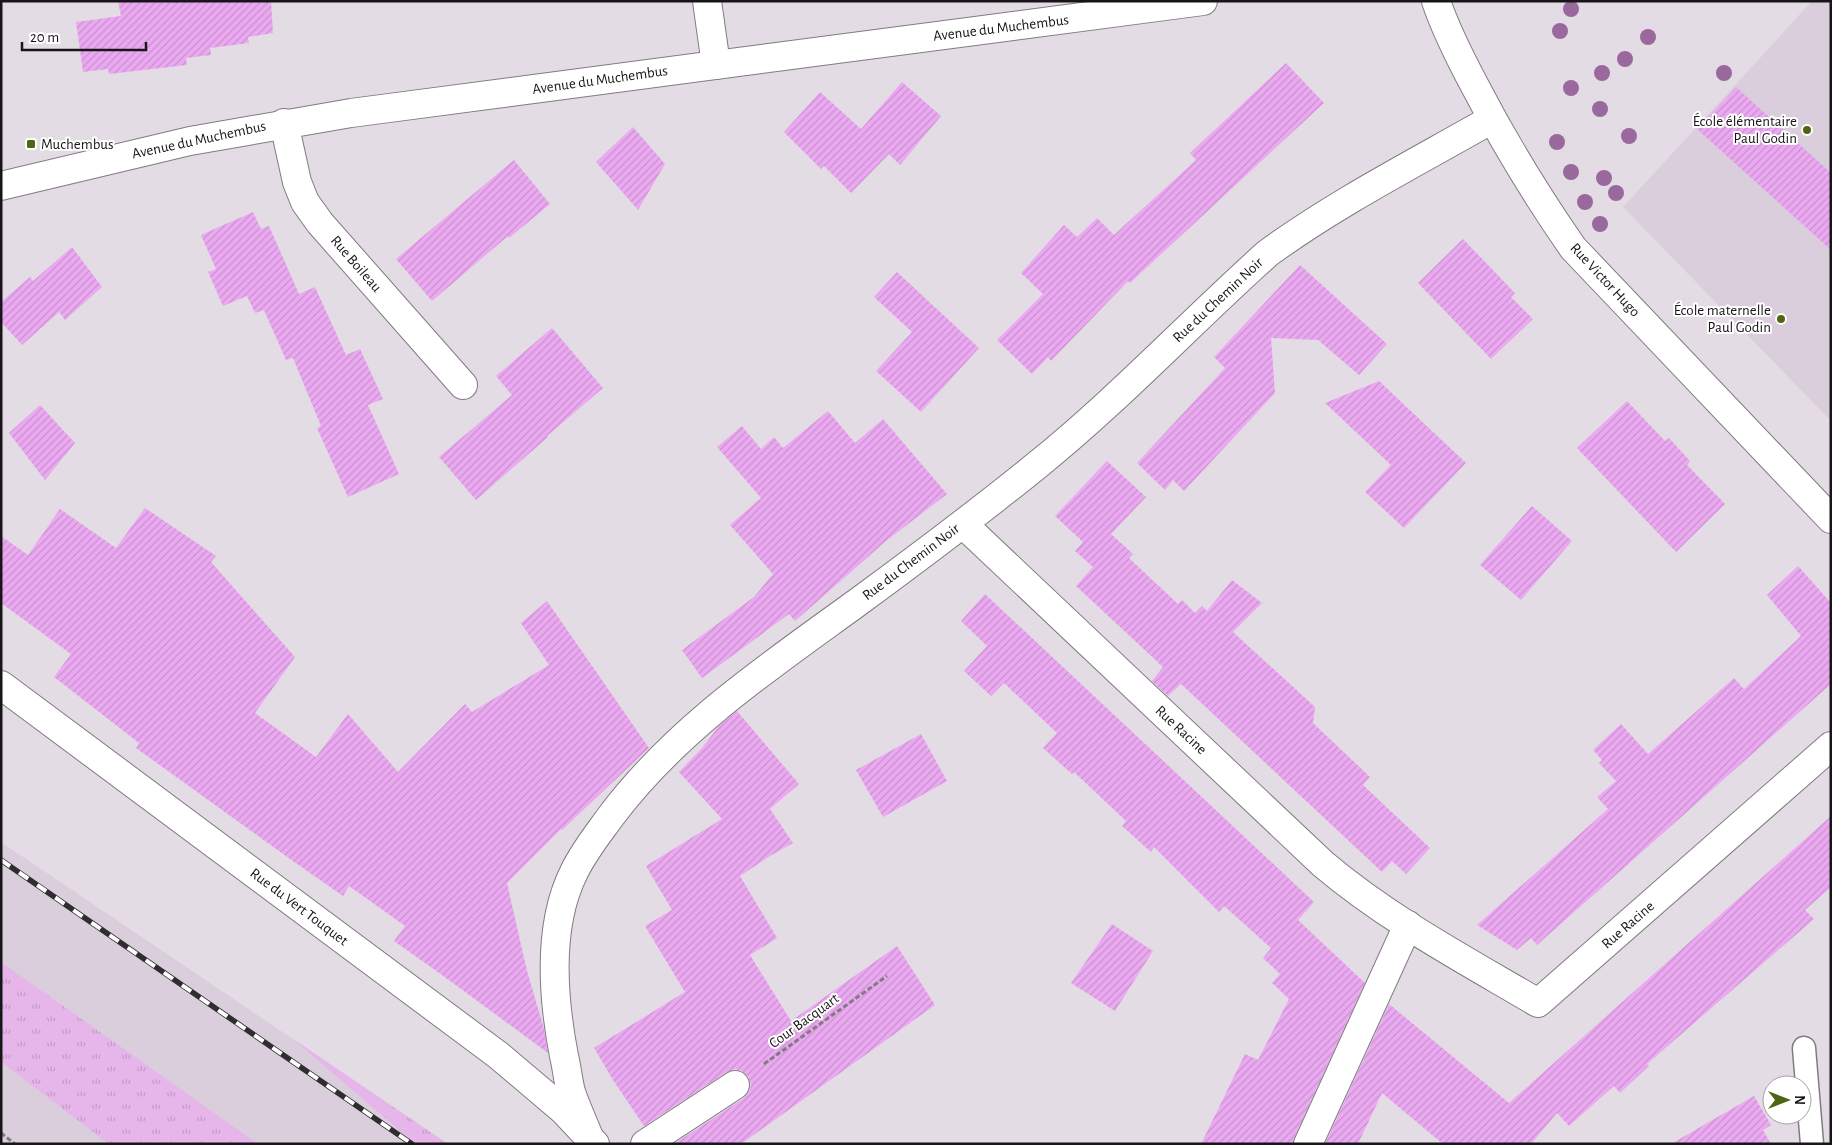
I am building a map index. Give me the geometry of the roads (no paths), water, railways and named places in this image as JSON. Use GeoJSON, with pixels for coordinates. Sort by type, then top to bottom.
{"type":"FeatureCollection","features":[{"type":"Feature","properties":{"kind":"street"},"geometry":{"type":"LineString","coordinates":[[707,1],[716,65]]}},
{"type":"Feature","properties":{"kind":"street","name":"Avenue du Muchembus"},"geometry":{"type":"LineString","coordinates":[[1,186],[130,154],[284,123],[351,112],[1202,1]]}},
{"type":"Feature","properties":{"kind":"street","name":"Rue Victor Hugo"},"geometry":{"type":"LineString","coordinates":[[1436,1],[1464,65],[1492,119],[1544,205],[1573,248],[1831,519]]}},
{"type":"Feature","properties":{"kind":"street","name":"Rue du Chemin Noir"},"geometry":{"type":"LineString","coordinates":[[592,1140],[571,1091],[562,1044],[556,995],[555,950],[562,908],[573,874],[591,842],[623,800],[658,760],[700,722],[764,670],[963,524],[1075,435],[1268,253],[1296,232],[1327,213],[1492,119]]}},
{"type":"Feature","properties":{"kind":"street","name":"Rue Boileau"},"geometry":{"type":"LineString","coordinates":[[284,123],[297,182],[305,202],[320,223],[462,385]]}},
{"type":"Feature","properties":{"kind":"street","name":"Rue Racine"},"geometry":{"type":"LineString","coordinates":[[963,524],[1323,864],[1352,889],[1408,926],[1538,1003],[1831,746]]}},
{"type":"Feature","properties":{"kind":"street","name":"Rue du Vert Touquet"},"geometry":{"type":"LineString","coordinates":[[1,686],[498,1055],[563,1110],[592,1140]]}},
{"type":"Feature","properties":{"kind":"street"},"geometry":{"type":"LineString","coordinates":[[1308,1144],[1408,926]]}},
{"type":"Feature","properties":{"kind":"street"},"geometry":{"type":"LineString","coordinates":[[645,1144],[735,1084]]}},
{"type":"Feature","properties":{"kind":"lane"},"geometry":{"type":"LineString","coordinates":[[1804,1048],[1812,1144]]}},
{"type":"Feature","properties":{"kind":"railway"},"geometry":{"type":"LineString","coordinates":[[1,860],[412,1144]]}},
{"type":"Feature","properties":{"kind":"place","name":"École élémentaire Paul Godin"},"geometry":{"type":"Point","coordinates":[1807,130]}},
{"type":"Feature","properties":{"kind":"place","name":"Muchembus"},"geometry":{"type":"Point","coordinates":[31,144]}},
{"type":"Feature","properties":{"kind":"place","name":"École maternelle Paul Godin"},"geometry":{"type":"Point","coordinates":[1781,319]}}]}
